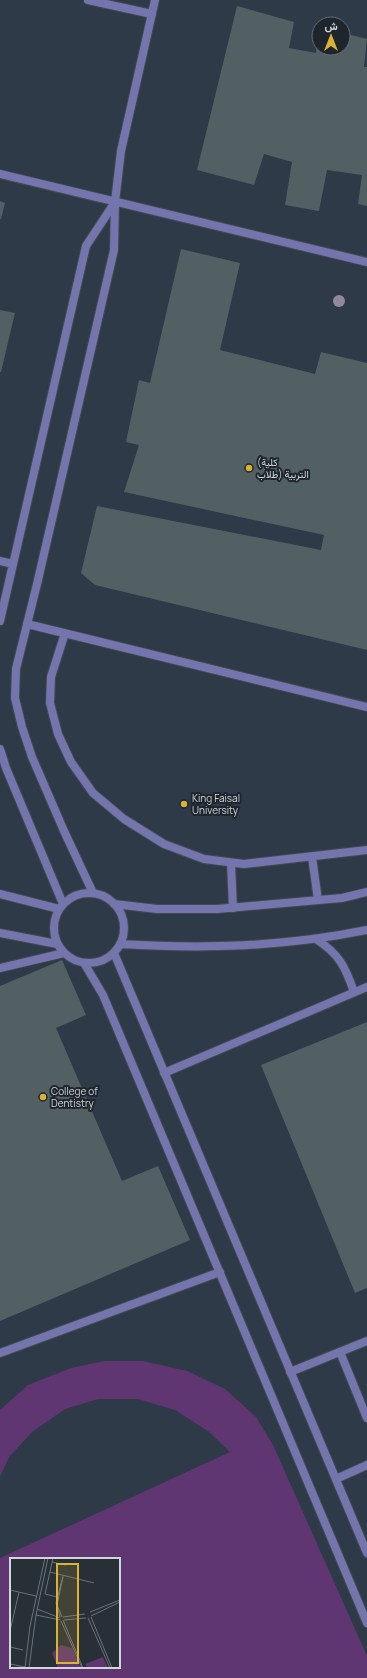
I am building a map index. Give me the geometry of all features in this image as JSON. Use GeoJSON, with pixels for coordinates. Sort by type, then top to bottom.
{"type":"FeatureCollection","features":[{"type":"Feature","properties":{"kind":"street"},"geometry":{"type":"LineString","coordinates":[[88,0],[152,14]]}},
{"type":"Feature","properties":{"kind":"street"},"geometry":{"type":"LineString","coordinates":[[93,893],[32,757],[22,727],[15,698],[16,669],[114,250],[115,202],[121,151],[155,0]]}},
{"type":"Feature","properties":{"kind":"street"},"geometry":{"type":"LineString","coordinates":[[0,174],[367,262]]}},
{"type":"Feature","properties":{"kind":"street"},"geometry":{"type":"LineString","coordinates":[[0,621],[86,246],[115,202]]}},
{"type":"Feature","properties":{"kind":"street"},"geometry":{"type":"LineString","coordinates":[[0,561],[13,564]]}},
{"type":"Feature","properties":{"kind":"street"},"geometry":{"type":"LineString","coordinates":[[27,624],[367,707]]}},
{"type":"Feature","properties":{"kind":"street"},"geometry":{"type":"LineString","coordinates":[[65,633],[51,676],[50,703],[58,734],[71,762],[93,793],[124,820],[164,844],[204,859],[231,863],[244,864],[367,850]]}},
{"type":"Feature","properties":{"kind":"street"},"geometry":{"type":"LineString","coordinates":[[0,749],[6,768],[61,907]]}},
{"type":"Feature","properties":{"kind":"street"},"geometry":{"type":"LineString","coordinates":[[312,857],[318,900]]}},
{"type":"Feature","properties":{"kind":"street"},"geometry":{"type":"LineString","coordinates":[[231,863],[233,908]]}},
{"type":"Feature","properties":{"kind":"street"},"geometry":{"type":"LineString","coordinates":[[114,904],[157,909],[216,909],[342,898],[367,892]]}},
{"type":"Feature","properties":{"kind":"street"},"geometry":{"type":"LineString","coordinates":[[84,893],[93,893],[105,897],[114,904],[120,912],[124,922],[124,933],[120,944],[114,953],[105,960],[93,963],[84,963],[72,960],[64,953],[57,944],[53,933],[53,922],[61,907],[72,897],[84,893]]}},
{"type":"Feature","properties":{"kind":"street"},"geometry":{"type":"LineString","coordinates":[[0,894],[61,907]]}},
{"type":"Feature","properties":{"kind":"street"},"geometry":{"type":"LineString","coordinates":[[120,944],[173,947],[286,943],[367,930]]}},
{"type":"Feature","properties":{"kind":"street"},"geometry":{"type":"LineString","coordinates":[[0,933],[57,944]]}},
{"type":"Feature","properties":{"kind":"street"},"geometry":{"type":"LineString","coordinates":[[316,939],[331,949],[347,971],[354,992]]}},
{"type":"Feature","properties":{"kind":"street"},"geometry":{"type":"LineString","coordinates":[[0,968],[64,953]]}},
{"type":"Feature","properties":{"kind":"street"},"geometry":{"type":"LineString","coordinates":[[114,953],[367,1553]]}},
{"type":"Feature","properties":{"kind":"street"},"geometry":{"type":"LineString","coordinates":[[84,963],[103,995],[367,1623]]}},
{"type":"Feature","properties":{"kind":"street"},"geometry":{"type":"LineString","coordinates":[[164,1073],[367,987]]}},
{"type":"Feature","properties":{"kind":"street"},"geometry":{"type":"LineString","coordinates":[[0,1353],[220,1272]]}},
{"type":"Feature","properties":{"kind":"street"},"geometry":{"type":"LineString","coordinates":[[290,1372],[367,1342]]}},
{"type":"Feature","properties":{"kind":"street"},"geometry":{"type":"LineString","coordinates":[[340,1352],[367,1418]]}},
{"type":"Feature","properties":{"kind":"street"},"geometry":{"type":"LineString","coordinates":[[336,1479],[367,1465]]}},
{"type":"Feature","properties":{"kind":"shaded area","name":"King Faisal University"},"geometry":{"type":"Polygon","coordinates":[[[0,0],[367,0],[367,1678],[0,1678],[0,0]]]}},
{"type":"Feature","properties":{"kind":"shaded area"},"geometry":{"type":"Polygon","coordinates":[[[104,1361],[143,1361],[187,1371],[225,1389],[256,1417],[273,1445],[367,1656],[367,1678],[0,1678],[0,1558],[230,1452],[208,1431],[175,1410],[138,1399],[98,1399],[65,1409],[32,1432],[9,1457],[0,1477],[0,1410],[28,1385],[71,1368],[104,1361]]]}},
{"type":"Feature","properties":{"kind":"building"},"geometry":{"type":"Polygon","coordinates":[[[237,6],[294,22],[289,48],[311,52],[311,56],[351,56],[351,35],[367,39],[364,67],[367,67],[367,206],[358,204],[362,175],[327,170],[319,211],[285,205],[292,162],[264,154],[254,185],[197,170],[237,6]]]}},
{"type":"Feature","properties":{"kind":"building"},"geometry":{"type":"Polygon","coordinates":[[[0,201],[5,203],[1,219],[0,219],[0,201]]]}},
{"type":"Feature","properties":{"kind":"building","name":"(كلية التربية (طلاب"},"geometry":{"type":"Polygon","coordinates":[[[181,249],[240,263],[220,350],[315,374],[321,352],[367,363],[367,650],[95,585],[81,573],[97,506],[321,550],[324,535],[124,492],[139,445],[126,442],[139,380],[150,383],[181,249]]]}},
{"type":"Feature","properties":{"kind":"building"},"geometry":{"type":"Polygon","coordinates":[[[0,310],[15,313],[1,372],[0,372],[0,310]]]}},
{"type":"Feature","properties":{"kind":"building","name":"College of Dentistry"},"geometry":{"type":"Polygon","coordinates":[[[62,960],[86,1015],[56,1028],[122,1181],[158,1166],[190,1240],[0,1321],[0,986],[62,960]]]}},
{"type":"Feature","properties":{"kind":"building"},"geometry":{"type":"Polygon","coordinates":[[[367,1022],[367,1288],[355,1293],[261,1065],[367,1022]]]}},
{"type":"Feature","properties":{"kind":"place","name":"(كلية التربية (طلاب"},"geometry":{"type":"Point","coordinates":[249,468]}},
{"type":"Feature","properties":{"kind":"place","name":"King Faisal University"},"geometry":{"type":"Point","coordinates":[184,804]}},
{"type":"Feature","properties":{"kind":"place","name":"College of Dentistry"},"geometry":{"type":"Point","coordinates":[43,1097]}}]}
